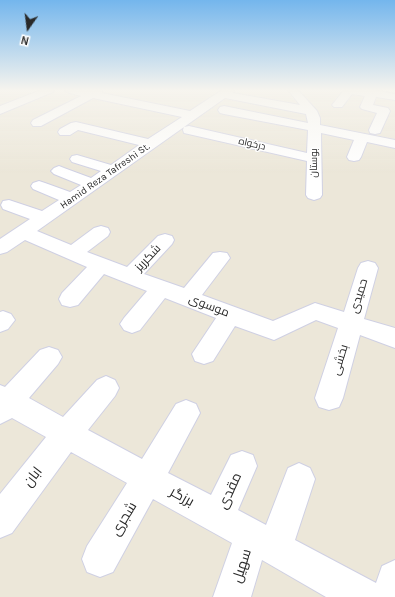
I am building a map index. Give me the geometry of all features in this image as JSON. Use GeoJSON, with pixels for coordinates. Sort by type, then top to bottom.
{"type":"FeatureCollection","features":[{"type":"Feature","properties":{"kind":"street"},"geometry":{"type":"LineString","coordinates":[[37,123],[47,118]]}},
{"type":"Feature","properties":{"kind":"street","name":"درخواه"},"geometry":{"type":"LineString","coordinates":[[180,118],[315,159]]}},
{"type":"Feature","properties":{"kind":"street","name":"Hamid Reza Tafreshi St."},"geometry":{"type":"LineString","coordinates":[[2,245],[44,218],[151,144],[197,118]]}},
{"type":"Feature","properties":{"kind":"street"},"geometry":{"type":"LineString","coordinates":[[247,118],[262,123],[293,124],[313,119],[395,134]]}},
{"type":"Feature","properties":{"kind":"street"},"geometry":{"type":"LineString","coordinates":[[309,118],[362,137],[395,144]]}},
{"type":"Feature","properties":{"kind":"street"},"geometry":{"type":"LineString","coordinates":[[375,130],[381,118]]}},
{"type":"Feature","properties":{"kind":"street","name":"بوستان"},"geometry":{"type":"LineString","coordinates":[[313,119],[315,159],[314,195]]}},
{"type":"Feature","properties":{"kind":"street"},"geometry":{"type":"LineString","coordinates":[[282,136],[293,124]]}},
{"type":"Feature","properties":{"kind":"street"},"geometry":{"type":"LineString","coordinates":[[65,132],[76,126],[151,144]]}},
{"type":"Feature","properties":{"kind":"street"},"geometry":{"type":"LineString","coordinates":[[354,157],[362,137]]}},
{"type":"Feature","properties":{"kind":"street"},"geometry":{"type":"LineString","coordinates":[[100,153],[127,160]]}},
{"type":"Feature","properties":{"kind":"street"},"geometry":{"type":"LineString","coordinates":[[77,159],[112,170]]}},
{"type":"Feature","properties":{"kind":"street"},"geometry":{"type":"LineString","coordinates":[[59,171],[93,184]]}},
{"type":"Feature","properties":{"kind":"street"},"geometry":{"type":"LineString","coordinates":[[39,186],[72,199]]}},
{"type":"Feature","properties":{"kind":"street"},"geometry":{"type":"LineString","coordinates":[[9,205],[44,218]]}},
{"type":"Feature","properties":{"kind":"street","name":"موسوی"},"geometry":{"type":"LineString","coordinates":[[23,232],[101,265],[274,331],[315,311],[395,338]]}},
{"type":"Feature","properties":{"kind":"street"},"geometry":{"type":"LineString","coordinates":[[74,253],[101,232]]}},
{"type":"Feature","properties":{"kind":"street","name":"شکرریز"},"geometry":{"type":"LineString","coordinates":[[131,276],[165,240]]}},
{"type":"Feature","properties":{"kind":"street"},"geometry":{"type":"LineString","coordinates":[[188,298],[220,258]]}},
{"type":"Feature","properties":{"kind":"street"},"geometry":{"type":"LineString","coordinates":[[70,299],[101,265]]}},
{"type":"Feature","properties":{"kind":"street","name":"حمیدی"},"geometry":{"type":"LineString","coordinates":[[351,323],[368,268]]}},
{"type":"Feature","properties":{"kind":"street"},"geometry":{"type":"LineString","coordinates":[[132,324],[162,287]]}},
{"type":"Feature","properties":{"kind":"street"},"geometry":{"type":"LineString","coordinates":[[204,354],[231,314]]}},
{"type":"Feature","properties":{"kind":"street","name":"بخشی"},"geometry":{"type":"LineString","coordinates":[[329,398],[351,323]]}},
{"type":"Feature","properties":{"kind":"street"},"geometry":{"type":"LineString","coordinates":[[3,404],[49,357]]}},
{"type":"Feature","properties":{"kind":"street","name":"ابان"},"geometry":{"type":"LineString","coordinates":[[0,520],[67,434],[106,388]]}},
{"type":"Feature","properties":{"kind":"street","name":"برزگر"},"geometry":{"type":"LineString","coordinates":[[3,404],[67,434],[363,597]]}},
{"type":"Feature","properties":{"kind":"street","name":"شجری"},"geometry":{"type":"LineString","coordinates":[[100,559],[186,413]]}},
{"type":"Feature","properties":{"kind":"street","name":"مقدی"},"geometry":{"type":"LineString","coordinates":[[218,517],[242,466]]}},
{"type":"Feature","properties":{"kind":"street","name":"سهیل"},"geometry":{"type":"LineString","coordinates":[[232,597],[299,479]]}},
{"type":"Feature","properties":{"kind":"street"},"geometry":{"type":"LineString","coordinates":[[392,597],[395,579]]}}]}
